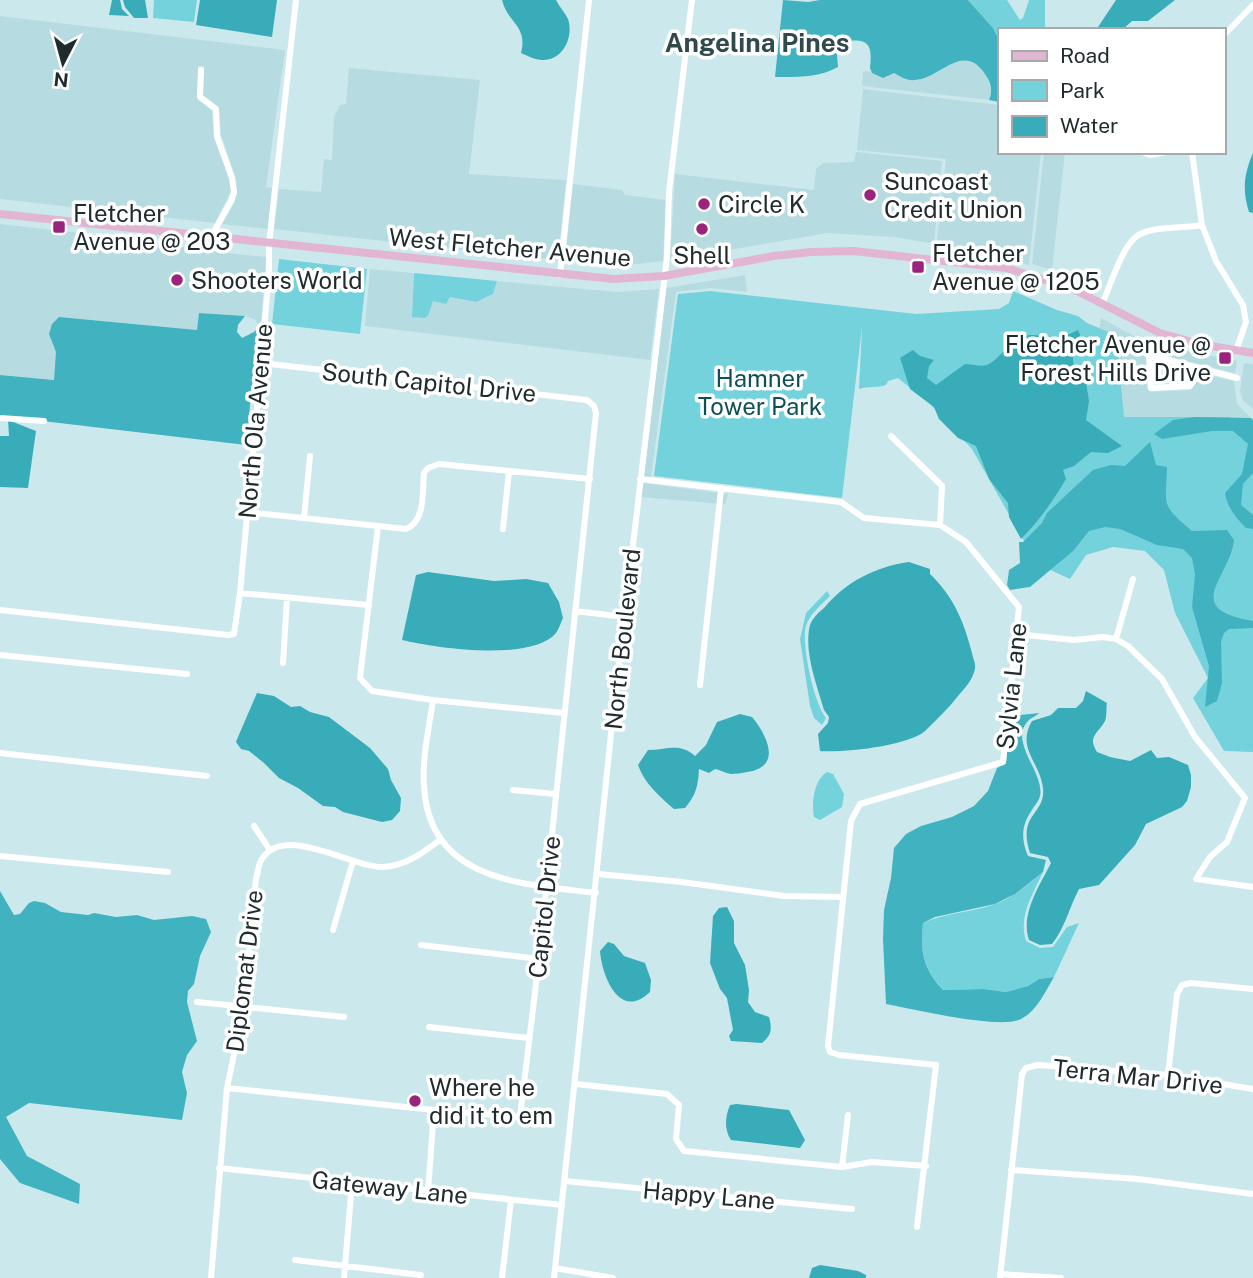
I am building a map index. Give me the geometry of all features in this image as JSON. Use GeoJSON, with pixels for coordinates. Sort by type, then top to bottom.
{"type":"FeatureCollection","features":[{"type":"Feature","properties":{"kind":"main road","name":"West Fletcher Avenue"},"geometry":{"type":"LineString","coordinates":[[0,214],[613,279],[664,276],[811,251],[854,251],[1006,268],[1070,288],[1160,332],[1199,344],[1253,353]]}},
{"type":"Feature","properties":{"kind":"street","name":"North Ola Avenue"},"geometry":{"type":"LineString","coordinates":[[0,610],[234,634],[261,363],[269,244],[296,0]]}},
{"type":"Feature","properties":{"kind":"street"},"geometry":{"type":"LineString","coordinates":[[560,275],[589,0]]}},
{"type":"Feature","properties":{"kind":"street","name":"North Boulevard"},"geometry":{"type":"LineString","coordinates":[[554,1278],[664,276],[669,192],[692,0]]}},
{"type":"Feature","properties":{"kind":"street"},"geometry":{"type":"LineString","coordinates":[[1225,34],[1253,5]]}},
{"type":"Feature","properties":{"kind":"street"},"geometry":{"type":"LineString","coordinates":[[201,70],[200,97],[216,109],[217,136],[232,178],[234,192],[232,201],[211,237]]}},
{"type":"Feature","properties":{"kind":"street"},"geometry":{"type":"LineString","coordinates":[[1192,154],[1202,225],[1216,261],[1243,305],[1245,322],[1236,351]]}},
{"type":"Feature","properties":{"kind":"street"},"geometry":{"type":"LineString","coordinates":[[1102,304],[1124,254],[1136,236],[1156,230],[1202,225]]}},
{"type":"Feature","properties":{"kind":"street"},"geometry":{"type":"LineString","coordinates":[[1201,370],[1190,386],[1151,388],[1149,355],[1237,378]]}},
{"type":"Feature","properties":{"kind":"street","name":"South Capitol Drive"},"geometry":{"type":"LineString","coordinates":[[261,363],[587,400],[594,406]]}},
{"type":"Feature","properties":{"kind":"street","name":"Capitol Drive"},"geometry":{"type":"LineString","coordinates":[[227,1088],[520,1117],[590,479],[596,413],[594,406]]}},
{"type":"Feature","properties":{"kind":"street"},"geometry":{"type":"LineString","coordinates":[[0,418],[44,421]]}},
{"type":"Feature","properties":{"kind":"street"},"geometry":{"type":"LineString","coordinates":[[891,436],[942,486],[940,525]]}},
{"type":"Feature","properties":{"kind":"street"},"geometry":{"type":"LineString","coordinates":[[304,518],[310,456]]}},
{"type":"Feature","properties":{"kind":"street"},"geometry":{"type":"LineString","coordinates":[[247,512],[406,529],[419,519],[424,473],[428,468],[439,464],[590,479]]}},
{"type":"Feature","properties":{"kind":"street"},"geometry":{"type":"LineString","coordinates":[[503,529],[509,471]]}},
{"type":"Feature","properties":{"kind":"street","name":"Sylvia Lane"},"geometry":{"type":"LineString","coordinates":[[640,479],[841,502],[864,518],[940,525],[966,542],[1019,607],[1003,762],[860,804],[851,821],[828,1049],[832,1054],[936,1065],[926,1166]]}},
{"type":"Feature","properties":{"kind":"street"},"geometry":{"type":"LineString","coordinates":[[700,685],[721,490]]}},
{"type":"Feature","properties":{"kind":"street"},"geometry":{"type":"LineString","coordinates":[[378,526],[360,678],[372,691],[564,713]]}},
{"type":"Feature","properties":{"kind":"street"},"geometry":{"type":"LineString","coordinates":[[1116,639],[1133,579]]}},
{"type":"Feature","properties":{"kind":"street"},"geometry":{"type":"LineString","coordinates":[[240,593],[369,605]]}},
{"type":"Feature","properties":{"kind":"street"},"geometry":{"type":"LineString","coordinates":[[283,663],[287,598]]}},
{"type":"Feature","properties":{"kind":"street"},"geometry":{"type":"LineString","coordinates":[[575,611],[625,617]]}},
{"type":"Feature","properties":{"kind":"street"},"geometry":{"type":"LineString","coordinates":[[1016,634],[1074,640],[1103,637],[1116,639],[1128,646],[1162,679],[1195,737],[1249,798],[1227,842],[1210,857],[1196,879],[1253,887]]}},
{"type":"Feature","properties":{"kind":"street"},"geometry":{"type":"LineString","coordinates":[[0,655],[187,674]]}},
{"type":"Feature","properties":{"kind":"street"},"geometry":{"type":"LineString","coordinates":[[433,700],[424,784],[430,816],[441,839],[459,859],[493,877],[596,893]]}},
{"type":"Feature","properties":{"kind":"street"},"geometry":{"type":"LineString","coordinates":[[0,752],[207,776]]}},
{"type":"Feature","properties":{"kind":"street"},"geometry":{"type":"LineString","coordinates":[[513,790],[555,794]]}},
{"type":"Feature","properties":{"kind":"street"},"geometry":{"type":"LineString","coordinates":[[254,826],[270,850],[292,843],[381,867],[396,865],[416,857],[441,839]]}},
{"type":"Feature","properties":{"kind":"street","name":"Diplomat Drive"},"geometry":{"type":"LineString","coordinates":[[211,1278],[227,1088],[244,1006],[256,879],[261,860],[270,850]]}},
{"type":"Feature","properties":{"kind":"street"},"geometry":{"type":"LineString","coordinates":[[0,856],[168,872]]}},
{"type":"Feature","properties":{"kind":"street"},"geometry":{"type":"LineString","coordinates":[[333,930],[353,861]]}},
{"type":"Feature","properties":{"kind":"street"},"geometry":{"type":"LineString","coordinates":[[598,874],[784,896],[843,897]]}},
{"type":"Feature","properties":{"kind":"street"},"geometry":{"type":"LineString","coordinates":[[421,945],[539,959]]}},
{"type":"Feature","properties":{"kind":"street"},"geometry":{"type":"LineString","coordinates":[[1168,1074],[1177,995],[1182,985],[1191,983],[1253,989]]}},
{"type":"Feature","properties":{"kind":"street"},"geometry":{"type":"LineString","coordinates":[[197,1002],[344,1017]]}},
{"type":"Feature","properties":{"kind":"street"},"geometry":{"type":"LineString","coordinates":[[429,1027],[529,1038]]}},
{"type":"Feature","properties":{"kind":"street","name":"Terra Mar Drive"},"geometry":{"type":"LineString","coordinates":[[1000,1276],[1022,1074],[1026,1068],[1038,1065],[1168,1074],[1253,1089]]}},
{"type":"Feature","properties":{"kind":"street"},"geometry":{"type":"LineString","coordinates":[[576,1084],[667,1094],[679,1105],[676,1139],[684,1151],[842,1167],[872,1162],[926,1166],[917,1227]]}},
{"type":"Feature","properties":{"kind":"street"},"geometry":{"type":"LineString","coordinates":[[428,1191],[434,1110]]}},
{"type":"Feature","properties":{"kind":"street"},"geometry":{"type":"LineString","coordinates":[[842,1167],[848,1115]]}},
{"type":"Feature","properties":{"kind":"street","name":"Gateway Lane"},"geometry":{"type":"LineString","coordinates":[[219,1168],[562,1205]]}},
{"type":"Feature","properties":{"kind":"street"},"geometry":{"type":"LineString","coordinates":[[1011,1171],[1138,1179],[1253,1194]]}},
{"type":"Feature","properties":{"kind":"street","name":"Happy Lane"},"geometry":{"type":"LineString","coordinates":[[565,1181],[852,1209]]}},
{"type":"Feature","properties":{"kind":"street"},"geometry":{"type":"LineString","coordinates":[[344,1278],[352,1183]]}},
{"type":"Feature","properties":{"kind":"street"},"geometry":{"type":"LineString","coordinates":[[502,1278],[511,1200]]}},
{"type":"Feature","properties":{"kind":"street"},"geometry":{"type":"LineString","coordinates":[[295,1259],[421,1275]]}},
{"type":"Feature","properties":{"kind":"street"},"geometry":{"type":"LineString","coordinates":[[555,1268],[613,1278]]}},
{"type":"Feature","properties":{"kind":"street"},"geometry":{"type":"LineString","coordinates":[[1000,1276],[1061,1278]]}},
{"type":"Feature","properties":{"kind":"shaded area"},"geometry":{"type":"Polygon","coordinates":[[[783,0],[968,0],[993,28],[998,38],[998,102],[989,100],[989,80],[977,65],[968,61],[951,64],[915,80],[894,73],[883,78],[872,73],[868,45],[854,40],[846,41],[837,54],[838,67],[831,71],[807,76],[775,77],[783,0]]]}},
{"type":"Feature","properties":{"kind":"shaded area"},"geometry":{"type":"Polygon","coordinates":[[[0,16],[285,50],[266,187],[272,188],[268,229],[222,224],[235,202],[236,179],[221,135],[219,109],[203,95],[204,66],[198,66],[197,97],[212,111],[214,138],[230,180],[231,191],[215,223],[0,199],[0,16]]]}},
{"type":"Feature","properties":{"kind":"shaded area"},"geometry":{"type":"Polygon","coordinates":[[[967,60],[980,67],[987,76],[992,94],[989,100],[862,86],[863,71],[894,73],[906,79],[918,80],[935,74],[952,63],[967,60]]]}},
{"type":"Feature","properties":{"kind":"shaded area"},"geometry":{"type":"Polygon","coordinates":[[[349,68],[480,80],[469,174],[566,180],[558,260],[274,229],[279,189],[321,192],[324,159],[332,160],[334,117],[340,105],[346,104],[349,68]]]}},
{"type":"Feature","properties":{"kind":"shaded area"},"geometry":{"type":"Polygon","coordinates":[[[863,89],[998,105],[998,154],[1041,154],[1029,265],[992,254],[936,248],[946,159],[857,150],[863,89]]]}},
{"type":"Feature","properties":{"kind":"shaded area"},"geometry":{"type":"Polygon","coordinates":[[[856,152],[942,161],[934,244],[895,237],[828,233],[670,260],[675,174],[814,190],[816,169],[823,163],[854,162],[856,152]]]}},
{"type":"Feature","properties":{"kind":"shaded area"},"geometry":{"type":"Polygon","coordinates":[[[1044,154],[1065,154],[1052,270],[1032,264],[1044,154]]]}},
{"type":"Feature","properties":{"kind":"shaded area"},"geometry":{"type":"Polygon","coordinates":[[[573,184],[622,190],[625,195],[666,200],[663,261],[621,266],[565,261],[573,184]]]}},
{"type":"Feature","properties":{"kind":"shaded area"},"geometry":{"type":"Polygon","coordinates":[[[0,224],[266,257],[261,323],[258,327],[256,320],[245,316],[199,313],[198,330],[59,317],[49,334],[57,352],[54,380],[0,375],[0,224]]]}},
{"type":"Feature","properties":{"kind":"shaded area"},"geometry":{"type":"Polygon","coordinates":[[[370,269],[414,273],[412,317],[425,318],[432,301],[450,297],[476,302],[493,294],[497,281],[617,292],[659,289],[650,360],[365,326],[370,269]]]}},
{"type":"Feature","properties":{"kind":"shaded area"},"geometry":{"type":"Polygon","coordinates":[[[745,275],[747,292],[711,288],[676,292],[651,477],[644,476],[666,288],[745,275]]]}},
{"type":"Feature","properties":{"kind":"shaded area"},"geometry":{"type":"Polygon","coordinates":[[[199,313],[245,316],[238,325],[237,332],[242,338],[258,327],[246,445],[0,416],[0,375],[54,380],[56,352],[49,334],[52,324],[59,317],[197,330],[199,313]]]}},
{"type":"Feature","properties":{"kind":"shaded area"},"geometry":{"type":"Polygon","coordinates":[[[1101,318],[1134,336],[1166,347],[1237,361],[1235,373],[1150,352],[1146,356],[1147,388],[1151,392],[1190,390],[1203,374],[1234,381],[1237,404],[1251,418],[1173,420],[1130,425],[1118,413],[1098,335],[1101,318]]]}},
{"type":"Feature","properties":{"kind":"shaded area"},"geometry":{"type":"Polygon","coordinates":[[[1244,363],[1253,364],[1253,409],[1243,401],[1240,391],[1244,363]]]}},
{"type":"Feature","properties":{"kind":"shaded area"},"geometry":{"type":"Polygon","coordinates":[[[1195,417],[1253,420],[1253,473],[1243,484],[1241,505],[1253,515],[1253,529],[1246,528],[1235,516],[1225,493],[1242,474],[1248,444],[1233,431],[1212,431],[1162,439],[1154,434],[1173,420],[1195,417]]]}},
{"type":"Feature","properties":{"kind":"shaded area"},"geometry":{"type":"Polygon","coordinates":[[[1150,442],[1156,465],[1167,467],[1166,498],[1174,515],[1192,531],[1227,530],[1234,540],[1231,554],[1215,590],[1214,600],[1219,609],[1231,616],[1253,621],[1253,628],[1229,629],[1224,633],[1221,642],[1222,683],[1217,701],[1205,707],[1209,666],[1192,607],[1195,574],[1192,558],[1183,549],[1157,545],[1120,529],[1105,527],[1089,531],[1073,551],[1030,587],[1010,590],[1007,585],[1009,570],[1020,563],[1019,542],[1023,542],[1042,523],[1047,513],[1093,470],[1111,465],[1125,466],[1150,442]]]}},
{"type":"Feature","properties":{"kind":"shaded area"},"geometry":{"type":"Polygon","coordinates":[[[643,483],[728,494],[725,504],[641,497],[643,483]]]}},
{"type":"Feature","properties":{"kind":"shaded area"},"geometry":{"type":"Polygon","coordinates":[[[1039,713],[1024,727],[1022,737],[1040,787],[1039,798],[1024,827],[1023,838],[1028,856],[1046,860],[1043,872],[1015,894],[995,904],[935,917],[923,923],[922,943],[927,967],[943,990],[984,989],[1006,992],[1028,986],[1039,979],[1054,977],[1032,1011],[1027,1016],[1011,1022],[956,1018],[886,1004],[884,910],[894,848],[906,834],[921,826],[952,817],[974,806],[988,791],[997,768],[1006,763],[1011,716],[1039,713]]]}},
{"type":"Feature","properties":{"kind":"shaded area"},"geometry":{"type":"Polygon","coordinates":[[[0,891],[14,915],[20,914],[34,901],[45,903],[61,912],[88,915],[137,915],[154,920],[192,916],[206,919],[211,932],[200,956],[194,984],[188,991],[187,1002],[197,1041],[187,1055],[182,1072],[187,1093],[182,1120],[29,1103],[6,1117],[27,1156],[80,1184],[79,1204],[20,1183],[0,1159],[0,891]]]}},
{"type":"Feature","properties":{"kind":"green space"},"geometry":{"type":"Polygon","coordinates":[[[154,0],[197,0],[194,22],[153,18],[154,0]]]}},
{"type":"Feature","properties":{"kind":"green space"},"geometry":{"type":"Polygon","coordinates":[[[968,0],[1007,0],[1020,20],[1029,0],[1045,0],[1045,28],[998,28],[998,38],[993,28],[968,0]]]}},
{"type":"Feature","properties":{"kind":"green space"},"geometry":{"type":"Polygon","coordinates":[[[279,259],[367,269],[360,334],[272,324],[279,259]]]}},
{"type":"Feature","properties":{"kind":"green space"},"geometry":{"type":"Polygon","coordinates":[[[414,273],[497,281],[493,294],[476,302],[450,297],[446,304],[433,301],[425,318],[412,317],[414,273]]]}},
{"type":"Feature","properties":{"kind":"green space","name":"Hamner Tower Park"},"geometry":{"type":"Polygon","coordinates":[[[710,291],[916,314],[999,309],[1009,303],[1013,291],[1078,316],[1087,323],[1116,335],[1124,417],[1230,417],[1253,443],[1253,752],[1224,751],[1193,698],[1208,678],[1175,613],[1164,570],[1145,551],[1113,547],[1086,555],[1070,579],[1037,564],[972,449],[929,403],[898,378],[883,386],[859,389],[862,327],[842,498],[654,476],[678,294],[710,291]]]}},
{"type":"Feature","properties":{"kind":"green space"},"geometry":{"type":"Polygon","coordinates":[[[827,591],[830,596],[810,618],[805,635],[813,687],[826,718],[822,725],[814,718],[810,706],[800,639],[806,613],[827,591]]]}},
{"type":"Feature","properties":{"kind":"green space"},"geometry":{"type":"Polygon","coordinates":[[[827,772],[833,774],[844,794],[842,807],[820,820],[814,817],[813,799],[819,780],[827,772]]]}},
{"type":"Feature","properties":{"kind":"green space"},"geometry":{"type":"Polygon","coordinates":[[[1043,872],[1025,914],[1026,941],[1040,948],[1053,947],[1067,927],[1079,923],[1054,977],[1039,979],[1028,986],[1006,992],[984,989],[943,990],[924,959],[923,923],[998,903],[1043,872]]]}},
{"type":"Feature","properties":{"kind":"water"},"geometry":{"type":"Polygon","coordinates":[[[112,0],[120,0],[122,9],[129,16],[109,15],[112,0]]]}},
{"type":"Feature","properties":{"kind":"water"},"geometry":{"type":"Polygon","coordinates":[[[123,0],[145,0],[148,18],[134,18],[123,0]]]}},
{"type":"Feature","properties":{"kind":"water"},"geometry":{"type":"Polygon","coordinates":[[[200,0],[277,0],[272,37],[196,25],[200,0]]]}},
{"type":"Feature","properties":{"kind":"water"},"geometry":{"type":"Polygon","coordinates":[[[502,0],[556,0],[568,19],[569,26],[568,40],[561,52],[556,57],[542,60],[521,53],[520,30],[502,0]]]}},
{"type":"Feature","properties":{"kind":"water"},"geometry":{"type":"Polygon","coordinates":[[[1116,0],[1175,0],[1148,21],[1132,21],[1124,28],[1097,28],[1116,0]]]}},
{"type":"Feature","properties":{"kind":"water"},"geometry":{"type":"Polygon","coordinates":[[[1253,153],[1253,213],[1249,212],[1245,189],[1253,153]]]}},
{"type":"Feature","properties":{"kind":"water"},"geometry":{"type":"Polygon","coordinates":[[[1078,330],[1082,340],[1075,351],[1073,362],[1086,382],[1089,401],[1086,420],[1122,446],[1108,453],[1091,452],[1074,466],[1063,470],[1066,479],[1040,518],[1021,539],[1009,517],[1008,503],[989,479],[976,446],[958,438],[939,419],[934,407],[910,389],[900,358],[913,350],[920,356],[934,360],[929,366],[927,378],[936,385],[965,364],[985,366],[1012,343],[1025,336],[1040,336],[1061,342],[1063,337],[1078,330]]]}},
{"type":"Feature","properties":{"kind":"water"},"geometry":{"type":"Polygon","coordinates":[[[8,420],[36,431],[28,488],[0,487],[0,436],[9,436],[8,420]]]}},
{"type":"Feature","properties":{"kind":"water"},"geometry":{"type":"Polygon","coordinates":[[[909,562],[930,569],[930,574],[957,610],[975,663],[972,677],[946,710],[917,736],[875,747],[820,751],[818,734],[828,723],[829,717],[824,710],[810,660],[808,640],[811,623],[816,615],[851,583],[884,568],[909,562]]]}},
{"type":"Feature","properties":{"kind":"water"},"geometry":{"type":"Polygon","coordinates":[[[428,572],[494,581],[526,579],[548,583],[559,602],[563,618],[556,633],[544,642],[505,650],[459,649],[402,640],[416,575],[428,572]]]}},
{"type":"Feature","properties":{"kind":"water"},"geometry":{"type":"Polygon","coordinates":[[[1086,691],[1107,703],[1105,721],[1093,739],[1097,752],[1130,761],[1151,750],[1157,758],[1169,757],[1188,765],[1191,787],[1182,807],[1146,824],[1135,845],[1099,885],[1079,889],[1064,925],[1052,944],[1040,945],[1029,940],[1027,920],[1032,900],[1051,863],[1048,857],[1030,853],[1027,840],[1029,822],[1043,797],[1041,779],[1028,747],[1028,731],[1032,721],[1051,715],[1058,708],[1076,708],[1083,701],[1086,691]]]}},
{"type":"Feature","properties":{"kind":"water"},"geometry":{"type":"Polygon","coordinates":[[[257,693],[274,696],[291,707],[300,706],[329,717],[370,748],[388,769],[401,798],[400,811],[392,820],[382,822],[343,812],[335,807],[323,806],[279,778],[249,751],[241,749],[236,742],[257,693]]]}},
{"type":"Feature","properties":{"kind":"water"},"geometry":{"type":"Polygon","coordinates":[[[740,714],[752,717],[763,732],[769,749],[765,764],[758,769],[735,774],[715,769],[709,773],[699,769],[692,799],[685,808],[674,809],[653,789],[641,772],[638,765],[648,750],[678,748],[695,756],[706,745],[717,722],[740,714]]]}},
{"type":"Feature","properties":{"kind":"water"},"geometry":{"type":"Polygon","coordinates":[[[727,907],[734,921],[734,943],[745,965],[748,1002],[755,1012],[769,1017],[770,1031],[762,1043],[731,1041],[729,1036],[733,1030],[727,998],[720,989],[710,963],[713,916],[719,908],[727,907]]]}},
{"type":"Feature","properties":{"kind":"water"},"geometry":{"type":"Polygon","coordinates":[[[608,942],[614,944],[624,956],[645,963],[651,980],[650,992],[639,1000],[622,999],[609,983],[600,951],[608,942]]]}},
{"type":"Feature","properties":{"kind":"water"},"geometry":{"type":"Polygon","coordinates":[[[730,1105],[789,1110],[805,1140],[800,1148],[731,1140],[727,1132],[726,1118],[730,1105]]]}},
{"type":"Feature","properties":{"kind":"water"},"geometry":{"type":"Polygon","coordinates":[[[820,1265],[858,1271],[866,1275],[866,1278],[809,1278],[812,1268],[820,1265]]]}},
{"type":"Feature","properties":{"kind":"place","name":"Suncoast Credit Union"},"geometry":{"type":"Point","coordinates":[870,195]}},
{"type":"Feature","properties":{"kind":"place","name":"Circle K"},"geometry":{"type":"Point","coordinates":[704,204]}},
{"type":"Feature","properties":{"kind":"place","name":"Fletcher Avenue @ 203"},"geometry":{"type":"Point","coordinates":[59,227]}},
{"type":"Feature","properties":{"kind":"place","name":"Shell"},"geometry":{"type":"Point","coordinates":[702,229]}},
{"type":"Feature","properties":{"kind":"place","name":"Fletcher Avenue @ 1205"},"geometry":{"type":"Point","coordinates":[918,267]}},
{"type":"Feature","properties":{"kind":"place","name":"Shooters World"},"geometry":{"type":"Point","coordinates":[177,280]}},
{"type":"Feature","properties":{"kind":"place","name":"Fletcher Avenue @ Forest Hills Drive"},"geometry":{"type":"Point","coordinates":[1225,358]}},
{"type":"Feature","properties":{"kind":"place","name":"Where he did it to em"},"geometry":{"type":"Point","coordinates":[415,1101]}},
{"type":"Feature","properties":{"kind":"district","name":"Angelina Pines"},"geometry":{"type":"Point","coordinates":[757,42]}}]}
